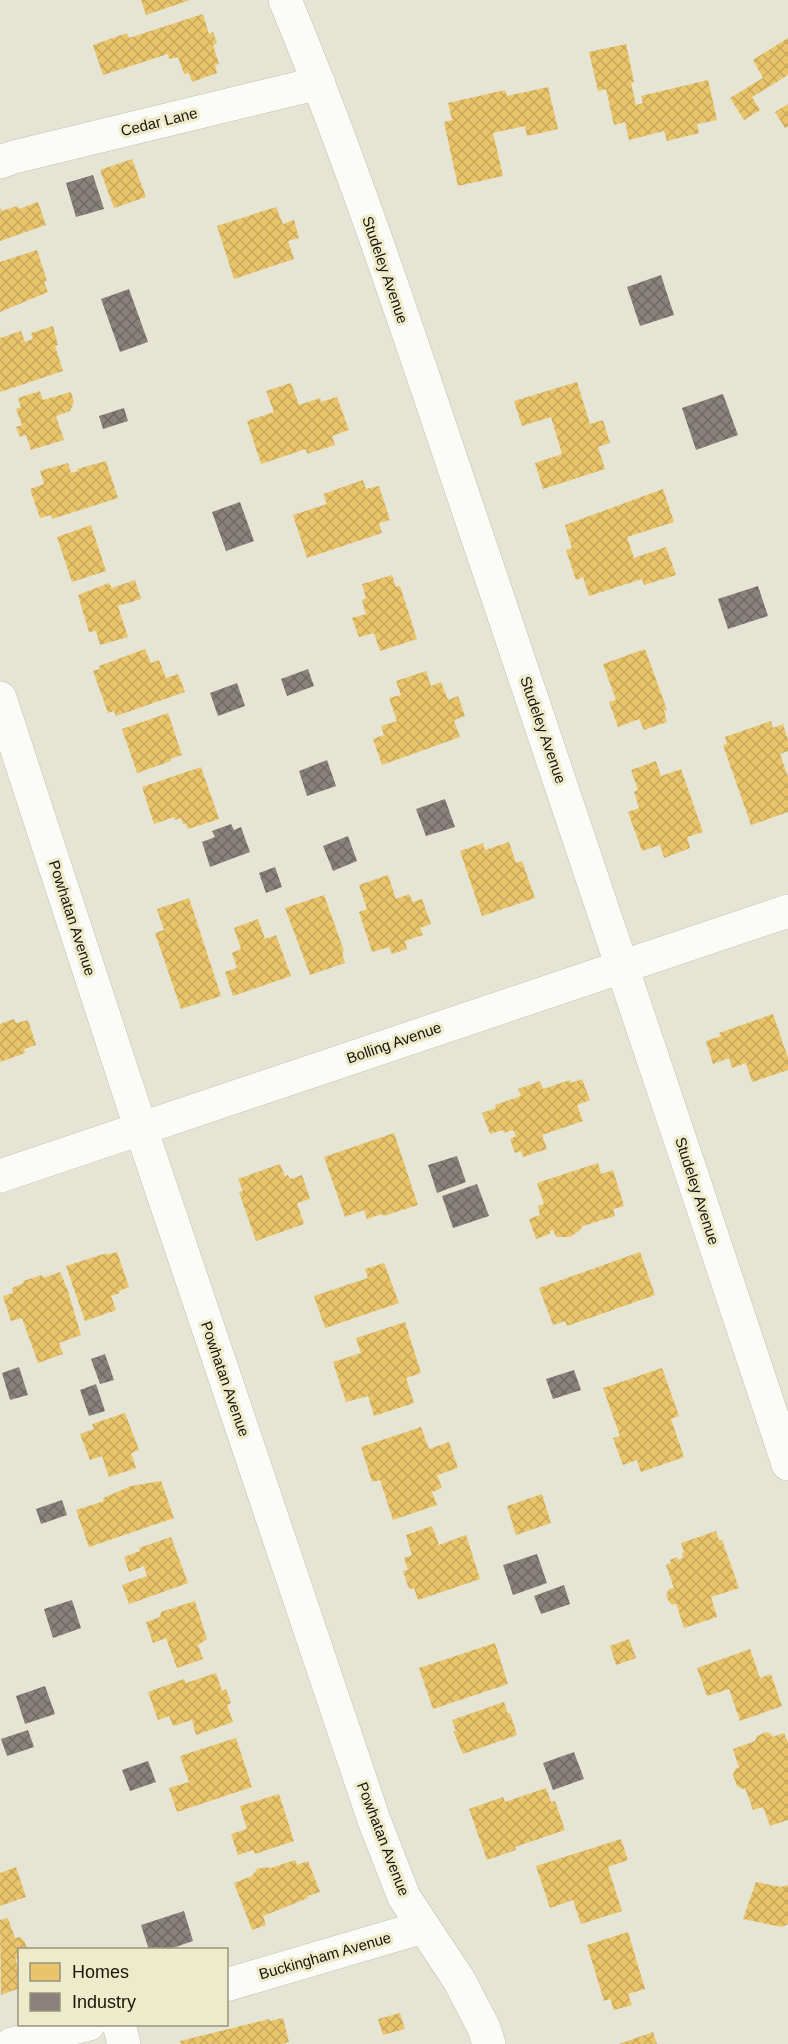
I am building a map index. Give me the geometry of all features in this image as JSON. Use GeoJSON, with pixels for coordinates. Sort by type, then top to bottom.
{"type":"FeatureCollection","features":[{"type":"Feature","properties":{"kind":"street","name":"Studeley Avenue"},"geometry":{"type":"LineString","coordinates":[[285,0],[319,83],[409,338],[788,1464]]}},
{"type":"Feature","properties":{"kind":"street","name":"Cedar Lane"},"geometry":{"type":"LineString","coordinates":[[0,162],[319,83]]}},
{"type":"Feature","properties":{"kind":"street","name":"Powhatan Avenue"},"geometry":{"type":"LineString","coordinates":[[0,698],[141,1129],[374,1820],[404,1897],[459,1980],[484,2028],[489,2044]]}},
{"type":"Feature","properties":{"kind":"street","name":"Bolling Avenue"},"geometry":{"type":"LineString","coordinates":[[0,1176],[788,911]]}},
{"type":"Feature","properties":{"kind":"street","name":"Buckingham Avenue"},"geometry":{"type":"LineString","coordinates":[[228,1984],[423,1927]]}},
{"type":"Feature","properties":{"kind":"street"},"geometry":{"type":"LineString","coordinates":[[12,2044],[85,2026]]}},
{"type":"Feature","properties":{"kind":"street"},"geometry":{"type":"LineString","coordinates":[[119,2026],[124,2044]]}},
{"type":"Feature","properties":{"kind":"building: Homes"},"geometry":{"type":"Polygon","coordinates":[[[141,0],[190,0],[146,15],[141,0]]]}},
{"type":"Feature","properties":{"kind":"building: Homes"},"geometry":{"type":"Polygon","coordinates":[[[203,14],[209,34],[213,32],[217,43],[213,45],[219,64],[215,65],[217,73],[192,82],[189,73],[184,74],[178,57],[169,59],[168,54],[103,75],[93,45],[127,33],[129,38],[203,14]]]}},
{"type":"Feature","properties":{"kind":"building: Homes"},"geometry":{"type":"Polygon","coordinates":[[[788,38],[788,75],[752,97],[760,110],[744,120],[730,98],[763,78],[753,60],[788,38]]]}},
{"type":"Feature","properties":{"kind":"building: Homes"},"geometry":{"type":"Polygon","coordinates":[[[626,44],[636,105],[643,103],[641,96],[708,80],[717,120],[697,124],[699,133],[667,141],[664,131],[629,140],[625,122],[614,125],[606,89],[598,91],[589,52],[626,44]]]}},
{"type":"Feature","properties":{"kind":"building: Homes"},"geometry":{"type":"Polygon","coordinates":[[[548,87],[558,129],[527,136],[525,126],[493,133],[503,176],[458,186],[444,122],[452,120],[448,103],[505,90],[507,96],[548,87]]]}},
{"type":"Feature","properties":{"kind":"building: Homes"},"geometry":{"type":"Polygon","coordinates":[[[788,104],[788,126],[785,128],[775,112],[788,104]]]}},
{"type":"Feature","properties":{"kind":"building: Homes"},"geometry":{"type":"Polygon","coordinates":[[[132,159],[146,197],[114,208],[100,170],[132,159]]]}},
{"type":"Feature","properties":{"kind":"building: Homes"},"geometry":{"type":"Polygon","coordinates":[[[38,202],[46,225],[0,241],[0,207],[2,211],[17,206],[19,209],[38,202]]]}},
{"type":"Feature","properties":{"kind":"building: Homes"},"geometry":{"type":"Polygon","coordinates":[[[276,207],[283,224],[294,220],[299,238],[288,241],[294,259],[234,279],[217,226],[276,207]]]}},
{"type":"Feature","properties":{"kind":"building: Homes"},"geometry":{"type":"Polygon","coordinates":[[[37,250],[47,281],[44,282],[48,292],[0,312],[0,262],[37,250]]]}},
{"type":"Feature","properties":{"kind":"building: Homes"},"geometry":{"type":"Polygon","coordinates":[[[53,326],[58,345],[55,346],[63,371],[0,392],[0,338],[21,331],[25,342],[33,339],[31,333],[53,326]]]}},
{"type":"Feature","properties":{"kind":"building: Homes"},"geometry":{"type":"Polygon","coordinates":[[[577,382],[590,424],[603,420],[610,443],[598,447],[605,469],[543,489],[535,463],[562,454],[551,417],[522,426],[514,401],[577,382]]]}},
{"type":"Feature","properties":{"kind":"building: Homes"},"geometry":{"type":"Polygon","coordinates":[[[291,383],[299,405],[320,398],[321,402],[337,397],[349,430],[332,436],[335,445],[307,454],[306,449],[261,464],[247,421],[274,412],[266,391],[291,383]]]}},
{"type":"Feature","properties":{"kind":"building: Homes"},"geometry":{"type":"Polygon","coordinates":[[[40,391],[43,400],[71,392],[74,402],[70,411],[56,416],[64,440],[31,450],[26,435],[20,437],[16,427],[22,425],[16,409],[21,407],[18,398],[40,391]]]}},
{"type":"Feature","properties":{"kind":"building: Homes"},"geometry":{"type":"Polygon","coordinates":[[[106,461],[118,498],[52,519],[51,515],[40,518],[30,489],[44,484],[40,471],[68,463],[71,473],[78,471],[77,469],[106,461]]]}},
{"type":"Feature","properties":{"kind":"building: Homes"},"geometry":{"type":"Polygon","coordinates":[[[363,480],[366,489],[379,486],[390,520],[379,523],[382,533],[307,558],[293,515],[327,504],[323,494],[363,480]]]}},
{"type":"Feature","properties":{"kind":"building: Homes"},"geometry":{"type":"Polygon","coordinates":[[[663,489],[674,522],[627,537],[634,558],[666,547],[676,575],[644,585],[642,579],[589,596],[583,577],[576,580],[566,550],[572,548],[565,525],[663,489]]]}},
{"type":"Feature","properties":{"kind":"building: Homes"},"geometry":{"type":"Polygon","coordinates":[[[91,525],[106,571],[72,582],[57,537],[91,525]]]}},
{"type":"Feature","properties":{"kind":"building: Homes"},"geometry":{"type":"Polygon","coordinates":[[[392,575],[396,587],[400,586],[417,639],[380,651],[374,633],[359,637],[352,618],[366,614],[362,600],[366,598],[362,584],[392,575]]]}},
{"type":"Feature","properties":{"kind":"building: Homes"},"geometry":{"type":"Polygon","coordinates":[[[135,580],[141,599],[118,606],[128,637],[100,645],[96,631],[89,632],[78,595],[109,583],[112,588],[135,580]]]}},
{"type":"Feature","properties":{"kind":"building: Homes"},"geometry":{"type":"Polygon","coordinates":[[[145,649],[151,663],[159,660],[166,678],[178,674],[185,692],[116,716],[114,711],[108,713],[93,671],[100,669],[99,666],[145,649]]]}},
{"type":"Feature","properties":{"kind":"building: Homes"},"geometry":{"type":"Polygon","coordinates":[[[645,649],[667,710],[664,711],[667,722],[644,730],[639,719],[618,727],[609,702],[616,700],[603,664],[645,649]]]}},
{"type":"Feature","properties":{"kind":"building: Homes"},"geometry":{"type":"Polygon","coordinates":[[[426,671],[431,686],[441,682],[448,700],[458,696],[465,716],[454,720],[460,737],[382,765],[373,739],[384,735],[381,726],[397,721],[389,698],[401,695],[396,681],[426,671]]]}},
{"type":"Feature","properties":{"kind":"building: Homes"},"geometry":{"type":"Polygon","coordinates":[[[168,713],[182,755],[137,773],[122,729],[168,713]]]}},
{"type":"Feature","properties":{"kind":"building: Homes"},"geometry":{"type":"Polygon","coordinates":[[[771,721],[773,728],[783,724],[788,740],[788,751],[780,754],[788,777],[788,812],[751,825],[723,745],[727,744],[725,737],[771,721]]]}},
{"type":"Feature","properties":{"kind":"building: Homes"},"geometry":{"type":"Polygon","coordinates":[[[656,761],[661,776],[681,769],[703,832],[687,837],[690,848],[664,858],[660,845],[642,851],[628,812],[639,808],[634,792],[638,790],[631,770],[656,761]]]}},
{"type":"Feature","properties":{"kind":"building: Homes"},"geometry":{"type":"Polygon","coordinates":[[[201,767],[219,819],[188,829],[181,818],[175,820],[174,817],[154,824],[142,787],[201,767]]]}},
{"type":"Feature","properties":{"kind":"building: Homes"},"geometry":{"type":"Polygon","coordinates":[[[509,842],[516,863],[522,861],[535,898],[482,916],[460,851],[483,843],[485,850],[509,842]]]}},
{"type":"Feature","properties":{"kind":"building: Homes"},"geometry":{"type":"Polygon","coordinates":[[[388,875],[396,899],[409,894],[413,902],[422,899],[431,924],[420,928],[423,935],[405,941],[407,949],[392,954],[389,947],[372,952],[359,912],[367,909],[359,885],[388,875]]]}},
{"type":"Feature","properties":{"kind":"building: Homes"},"geometry":{"type":"Polygon","coordinates":[[[324,895],[344,951],[342,952],[345,963],[310,975],[285,908],[324,895]]]}},
{"type":"Feature","properties":{"kind":"building: Homes"},"geometry":{"type":"Polygon","coordinates":[[[189,898],[221,996],[181,1009],[155,933],[164,930],[157,909],[189,898]]]}},
{"type":"Feature","properties":{"kind":"building: Homes"},"geometry":{"type":"Polygon","coordinates":[[[258,919],[265,939],[276,935],[291,976],[233,996],[225,972],[237,968],[232,953],[241,949],[234,928],[258,919]]]}},
{"type":"Feature","properties":{"kind":"building: Homes"},"geometry":{"type":"Polygon","coordinates":[[[773,1014],[788,1058],[788,1070],[752,1082],[746,1063],[732,1068],[729,1058],[713,1064],[706,1041],[721,1036],[719,1033],[773,1014]]]}},
{"type":"Feature","properties":{"kind":"building: Homes"},"geometry":{"type":"Polygon","coordinates":[[[14,1019],[16,1023],[28,1020],[36,1045],[24,1049],[25,1053],[0,1062],[0,1024],[14,1019]]]}},
{"type":"Feature","properties":{"kind":"building: Homes"},"geometry":{"type":"Polygon","coordinates":[[[582,1079],[590,1100],[577,1105],[583,1121],[542,1135],[547,1149],[523,1157],[521,1151],[515,1153],[510,1139],[516,1136],[513,1130],[490,1134],[482,1113],[496,1108],[495,1105],[521,1096],[518,1089],[540,1081],[543,1089],[570,1080],[571,1083],[582,1079]]]}},
{"type":"Feature","properties":{"kind":"building: Homes"},"geometry":{"type":"Polygon","coordinates":[[[394,1133],[418,1205],[367,1219],[364,1210],[345,1217],[324,1157],[394,1133]]]}},
{"type":"Feature","properties":{"kind":"building: Homes"},"geometry":{"type":"Polygon","coordinates":[[[598,1163],[601,1174],[613,1170],[624,1206],[613,1209],[615,1216],[583,1226],[570,1237],[556,1237],[553,1230],[550,1234],[536,1239],[529,1219],[540,1215],[538,1206],[544,1204],[537,1183],[598,1163]]]}},
{"type":"Feature","properties":{"kind":"building: Homes"},"geometry":{"type":"Polygon","coordinates":[[[280,1164],[285,1176],[288,1175],[290,1179],[302,1175],[310,1199],[297,1203],[304,1224],[256,1241],[239,1192],[243,1191],[238,1179],[280,1164]]]}},
{"type":"Feature","properties":{"kind":"building: Homes"},"geometry":{"type":"Polygon","coordinates":[[[117,1252],[129,1287],[111,1296],[116,1310],[85,1321],[66,1266],[117,1252]]]}},
{"type":"Feature","properties":{"kind":"building: Homes"},"geometry":{"type":"Polygon","coordinates":[[[640,1252],[655,1295],[567,1326],[565,1321],[553,1325],[539,1288],[640,1252]]]}},
{"type":"Feature","properties":{"kind":"building: Homes"},"geometry":{"type":"Polygon","coordinates":[[[384,1263],[399,1303],[325,1328],[314,1296],[368,1278],[365,1269],[384,1263]]]}},
{"type":"Feature","properties":{"kind":"building: Homes"},"geometry":{"type":"Polygon","coordinates":[[[60,1272],[81,1335],[59,1343],[63,1354],[38,1363],[22,1318],[11,1321],[3,1296],[13,1293],[12,1288],[24,1283],[23,1281],[42,1275],[43,1278],[60,1272]]]}},
{"type":"Feature","properties":{"kind":"building: Homes"},"geometry":{"type":"Polygon","coordinates":[[[405,1322],[421,1373],[406,1378],[414,1403],[374,1416],[368,1396],[346,1402],[333,1362],[361,1353],[356,1338],[405,1322]]]}},
{"type":"Feature","properties":{"kind":"building: Homes"},"geometry":{"type":"Polygon","coordinates":[[[662,1368],[679,1416],[671,1419],[684,1457],[641,1472],[637,1460],[623,1465],[613,1438],[620,1436],[603,1388],[662,1368]]]}},
{"type":"Feature","properties":{"kind":"building: Homes"},"geometry":{"type":"Polygon","coordinates":[[[125,1413],[139,1450],[131,1453],[136,1468],[109,1477],[102,1456],[90,1460],[80,1434],[94,1429],[92,1424],[125,1413]]]}},
{"type":"Feature","properties":{"kind":"building: Homes"},"geometry":{"type":"Polygon","coordinates":[[[421,1427],[429,1449],[449,1442],[458,1468],[437,1475],[442,1488],[432,1492],[437,1505],[393,1520],[380,1480],[372,1482],[361,1447],[421,1427]]]}},
{"type":"Feature","properties":{"kind":"building: Homes"},"geometry":{"type":"Polygon","coordinates":[[[161,1481],[174,1518],[89,1547],[76,1510],[104,1501],[103,1498],[131,1486],[161,1481]]]}},
{"type":"Feature","properties":{"kind":"building: Homes"},"geometry":{"type":"Polygon","coordinates":[[[542,1494],[551,1523],[516,1535],[507,1506],[542,1494]]]}},
{"type":"Feature","properties":{"kind":"building: Homes"},"geometry":{"type":"Polygon","coordinates":[[[432,1526],[439,1545],[466,1535],[480,1579],[418,1600],[414,1588],[409,1589],[403,1571],[408,1570],[404,1558],[412,1555],[406,1535],[432,1526]]]}},
{"type":"Feature","properties":{"kind":"building: Homes"},"geometry":{"type":"Polygon","coordinates":[[[716,1531],[719,1540],[722,1540],[739,1588],[711,1597],[717,1617],[684,1628],[676,1603],[673,1605],[669,1602],[666,1595],[669,1589],[674,1588],[666,1565],[677,1557],[678,1560],[683,1558],[681,1543],[716,1531]]]}},
{"type":"Feature","properties":{"kind":"building: Homes"},"geometry":{"type":"Polygon","coordinates":[[[171,1537],[188,1583],[129,1604],[122,1585],[147,1576],[144,1566],[129,1572],[124,1557],[140,1551],[139,1548],[171,1537]]]}},
{"type":"Feature","properties":{"kind":"building: Homes"},"geometry":{"type":"Polygon","coordinates":[[[195,1601],[207,1639],[198,1645],[203,1659],[177,1668],[166,1638],[153,1643],[146,1622],[160,1617],[161,1612],[195,1601]]]}},
{"type":"Feature","properties":{"kind":"building: Homes"},"geometry":{"type":"Polygon","coordinates":[[[629,1639],[636,1658],[616,1665],[610,1646],[629,1639]]]}},
{"type":"Feature","properties":{"kind":"building: Homes"},"geometry":{"type":"Polygon","coordinates":[[[495,1643],[508,1684],[433,1709],[419,1668],[495,1643]]]}},
{"type":"Feature","properties":{"kind":"building: Homes"},"geometry":{"type":"Polygon","coordinates":[[[750,1649],[760,1678],[771,1674],[782,1706],[740,1721],[729,1689],[707,1696],[697,1668],[750,1649]]]}},
{"type":"Feature","properties":{"kind":"building: Homes"},"geometry":{"type":"Polygon","coordinates":[[[216,1673],[222,1691],[226,1689],[231,1703],[227,1705],[233,1722],[196,1735],[192,1720],[173,1726],[169,1716],[158,1720],[148,1692],[184,1679],[186,1683],[216,1673]]]}},
{"type":"Feature","properties":{"kind":"building: Homes"},"geometry":{"type":"Polygon","coordinates":[[[504,1702],[517,1735],[463,1754],[453,1731],[456,1731],[452,1720],[504,1702]]]}},
{"type":"Feature","properties":{"kind":"building: Homes"},"geometry":{"type":"Polygon","coordinates":[[[766,1732],[772,1737],[784,1733],[788,1743],[788,1820],[770,1826],[763,1807],[753,1810],[745,1788],[737,1786],[733,1775],[735,1769],[739,1768],[733,1749],[755,1741],[757,1736],[766,1732]]]}},
{"type":"Feature","properties":{"kind":"building: Homes"},"geometry":{"type":"Polygon","coordinates":[[[236,1738],[252,1787],[177,1812],[169,1788],[189,1782],[180,1756],[236,1738]]]}},
{"type":"Feature","properties":{"kind":"building: Homes"},"geometry":{"type":"Polygon","coordinates":[[[546,1788],[551,1802],[555,1801],[565,1830],[515,1847],[516,1850],[487,1860],[469,1809],[503,1797],[505,1802],[546,1788]]]}},
{"type":"Feature","properties":{"kind":"building: Homes"},"geometry":{"type":"Polygon","coordinates":[[[279,1794],[294,1841],[255,1854],[253,1850],[238,1855],[231,1834],[247,1829],[240,1806],[279,1794]]]}},
{"type":"Feature","properties":{"kind":"building: Homes"},"geometry":{"type":"Polygon","coordinates":[[[621,1839],[628,1860],[608,1867],[622,1911],[581,1924],[573,1900],[550,1908],[536,1866],[621,1839]]]}},
{"type":"Feature","properties":{"kind":"building: Homes"},"geometry":{"type":"Polygon","coordinates":[[[295,1860],[297,1865],[308,1861],[320,1892],[263,1916],[266,1925],[252,1930],[234,1883],[252,1876],[257,1869],[271,1868],[295,1860]]]}},
{"type":"Feature","properties":{"kind":"building: Homes"},"geometry":{"type":"Polygon","coordinates":[[[16,1867],[26,1897],[0,1906],[0,1873],[16,1867]]]}},
{"type":"Feature","properties":{"kind":"building: Homes"},"geometry":{"type":"Polygon","coordinates":[[[756,1882],[781,1887],[788,1885],[788,1924],[782,1927],[743,1919],[756,1882]]]}},
{"type":"Feature","properties":{"kind":"building: Homes"},"geometry":{"type":"Polygon","coordinates":[[[8,1918],[15,1938],[20,1937],[27,1948],[18,1948],[18,1958],[15,1959],[18,1967],[18,1989],[1,1995],[0,1920],[8,1918]]]}},
{"type":"Feature","properties":{"kind":"building: Homes"},"geometry":{"type":"Polygon","coordinates":[[[628,1932],[645,1989],[628,1994],[632,2005],[614,2010],[610,1999],[604,2001],[587,1945],[628,1932]]]}},
{"type":"Feature","properties":{"kind":"building: Homes"},"geometry":{"type":"Polygon","coordinates":[[[400,2013],[405,2029],[383,2035],[378,2019],[400,2013]]]}},
{"type":"Feature","properties":{"kind":"building: Homes"},"geometry":{"type":"Polygon","coordinates":[[[283,2018],[289,2042],[281,2044],[181,2044],[180,2041],[269,2019],[270,2021],[283,2018]]]}},
{"type":"Feature","properties":{"kind":"building: Homes"},"geometry":{"type":"Polygon","coordinates":[[[653,2032],[657,2044],[619,2044],[653,2032]]]}},
{"type":"Feature","properties":{"kind":"building: Industry"},"geometry":{"type":"Polygon","coordinates":[[[93,175],[104,209],[76,217],[66,183],[93,175]]]}},
{"type":"Feature","properties":{"kind":"building: Industry"},"geometry":{"type":"Polygon","coordinates":[[[661,275],[674,315],[640,326],[627,287],[661,275]]]}},
{"type":"Feature","properties":{"kind":"building: Industry"},"geometry":{"type":"Polygon","coordinates":[[[129,289],[148,342],[120,352],[101,299],[129,289]]]}},
{"type":"Feature","properties":{"kind":"building: Industry"},"geometry":{"type":"Polygon","coordinates":[[[723,394],[738,435],[696,450],[682,408],[723,394]]]}},
{"type":"Feature","properties":{"kind":"building: Industry"},"geometry":{"type":"Polygon","coordinates":[[[124,408],[128,421],[103,429],[99,416],[124,408]]]}},
{"type":"Feature","properties":{"kind":"building: Industry"},"geometry":{"type":"Polygon","coordinates":[[[240,502],[254,541],[226,551],[212,512],[240,502]]]}},
{"type":"Feature","properties":{"kind":"building: Industry"},"geometry":{"type":"Polygon","coordinates":[[[758,586],[768,616],[728,629],[718,599],[758,586]]]}},
{"type":"Feature","properties":{"kind":"building: Industry"},"geometry":{"type":"Polygon","coordinates":[[[308,669],[314,686],[287,696],[281,679],[308,669]]]}},
{"type":"Feature","properties":{"kind":"building: Industry"},"geometry":{"type":"Polygon","coordinates":[[[237,683],[245,706],[218,716],[210,693],[237,683]]]}},
{"type":"Feature","properties":{"kind":"building: Industry"},"geometry":{"type":"Polygon","coordinates":[[[327,760],[336,786],[307,796],[299,771],[327,760]]]}},
{"type":"Feature","properties":{"kind":"building: Industry"},"geometry":{"type":"Polygon","coordinates":[[[445,799],[455,827],[426,836],[416,809],[445,799]]]}},
{"type":"Feature","properties":{"kind":"building: Industry"},"geometry":{"type":"Polygon","coordinates":[[[231,824],[234,830],[241,827],[250,852],[210,867],[202,842],[215,837],[212,831],[231,824]]]}},
{"type":"Feature","properties":{"kind":"building: Industry"},"geometry":{"type":"Polygon","coordinates":[[[348,836],[357,861],[333,871],[323,846],[348,836]]]}},
{"type":"Feature","properties":{"kind":"building: Industry"},"geometry":{"type":"Polygon","coordinates":[[[275,867],[282,887],[266,893],[259,873],[275,867]]]}},
{"type":"Feature","properties":{"kind":"building: Industry"},"geometry":{"type":"Polygon","coordinates":[[[457,1156],[466,1182],[437,1193],[428,1165],[457,1156]]]}},
{"type":"Feature","properties":{"kind":"building: Industry"},"geometry":{"type":"Polygon","coordinates":[[[477,1184],[489,1216],[453,1228],[442,1196],[477,1184]]]}},
{"type":"Feature","properties":{"kind":"building: Industry"},"geometry":{"type":"Polygon","coordinates":[[[105,1354],[114,1380],[100,1384],[91,1359],[105,1354]]]}},
{"type":"Feature","properties":{"kind":"building: Industry"},"geometry":{"type":"Polygon","coordinates":[[[19,1367],[28,1395],[10,1400],[2,1373],[19,1367]]]}},
{"type":"Feature","properties":{"kind":"building: Industry"},"geometry":{"type":"Polygon","coordinates":[[[574,1370],[581,1390],[553,1399],[546,1379],[574,1370]]]}},
{"type":"Feature","properties":{"kind":"building: Industry"},"geometry":{"type":"Polygon","coordinates":[[[96,1384],[105,1411],[89,1416],[80,1390],[96,1384]]]}},
{"type":"Feature","properties":{"kind":"building: Industry"},"geometry":{"type":"Polygon","coordinates":[[[62,1500],[67,1515],[41,1524],[36,1509],[62,1500]]]}},
{"type":"Feature","properties":{"kind":"building: Industry"},"geometry":{"type":"Polygon","coordinates":[[[537,1554],[547,1583],[513,1595],[503,1565],[537,1554]]]}},
{"type":"Feature","properties":{"kind":"building: Industry"},"geometry":{"type":"Polygon","coordinates":[[[564,1585],[570,1604],[541,1614],[534,1596],[564,1585]]]}},
{"type":"Feature","properties":{"kind":"building: Industry"},"geometry":{"type":"Polygon","coordinates":[[[72,1600],[81,1628],[53,1638],[44,1609],[72,1600]]]}},
{"type":"Feature","properties":{"kind":"building: Industry"},"geometry":{"type":"Polygon","coordinates":[[[45,1686],[55,1714],[25,1724],[16,1696],[45,1686]]]}},
{"type":"Feature","properties":{"kind":"building: Industry"},"geometry":{"type":"Polygon","coordinates":[[[28,1730],[34,1747],[7,1756],[1,1739],[28,1730]]]}},
{"type":"Feature","properties":{"kind":"building: Industry"},"geometry":{"type":"Polygon","coordinates":[[[574,1752],[584,1779],[553,1790],[543,1763],[574,1752]]]}},
{"type":"Feature","properties":{"kind":"building: Industry"},"geometry":{"type":"Polygon","coordinates":[[[148,1761],[156,1782],[130,1791],[122,1770],[148,1761]]]}},
{"type":"Feature","properties":{"kind":"building: Industry"},"geometry":{"type":"Polygon","coordinates":[[[184,1911],[193,1941],[173,1948],[148,1948],[141,1925],[184,1911]]]}}]}
